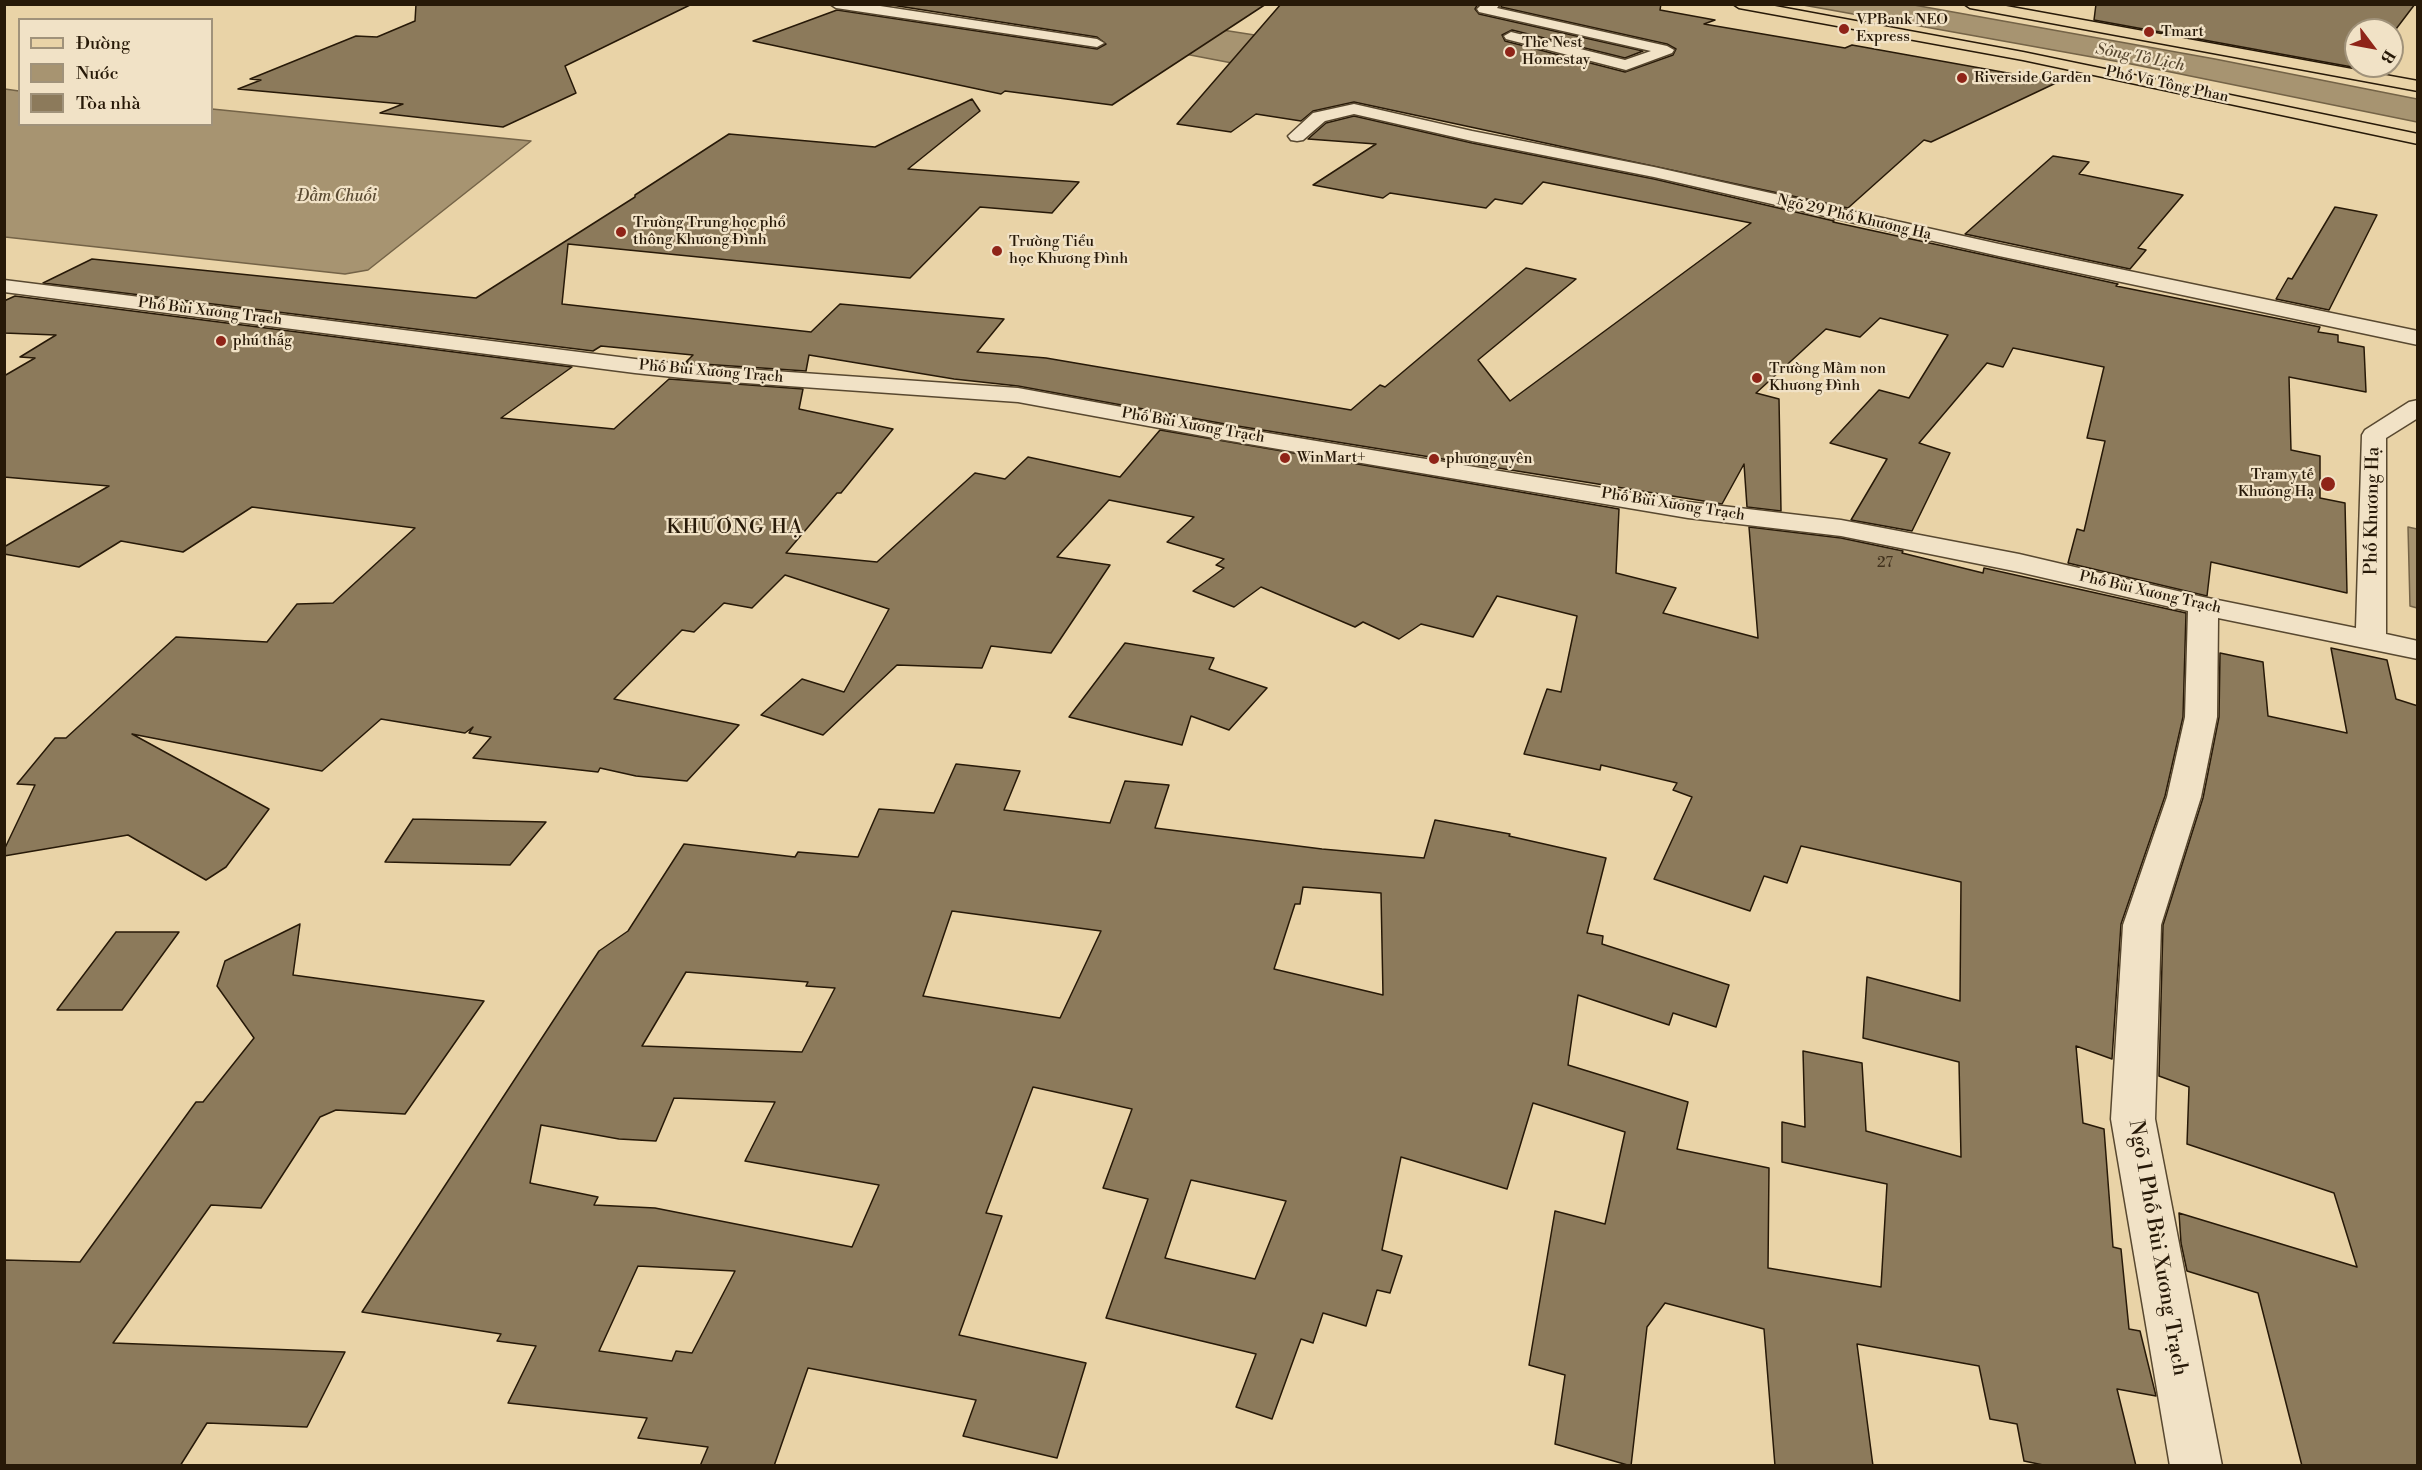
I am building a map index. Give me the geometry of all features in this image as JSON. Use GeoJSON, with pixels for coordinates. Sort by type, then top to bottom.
{"type":"FeatureCollection","features":[{"type":"Feature","properties":{"kind":"main road","name":"Phố Vũ Tông Phan"},"geometry":{"type":"LineString","coordinates":[[1739,4],[2023,56],[2418,139]]}},
{"type":"Feature","properties":{"kind":"main road"},"geometry":{"type":"LineString","coordinates":[[1970,4],[2418,86]]}},
{"type":"Feature","properties":{"kind":"street"},"geometry":{"type":"LineString","coordinates":[[836,4],[1097,43]]}},
{"type":"Feature","properties":{"kind":"street"},"geometry":{"type":"LineString","coordinates":[[1494,4],[1484,9],[1545,21],[1667,50],[1626,65],[1511,36],[1545,21]]}},
{"type":"Feature","properties":{"kind":"street","name":"Ngõ 29 Phố Khương Hạ"},"geometry":{"type":"LineString","coordinates":[[1297,136],[1319,117],[1354,109],[1483,138],[1654,172],[1999,250],[2418,338]]}},
{"type":"Feature","properties":{"kind":"street","name":"Phố Bùi Xương Trạch"},"geometry":{"type":"LineString","coordinates":[[4,286],[635,366],[702,373],[1018,395],[1225,433],[1688,510],[1841,528],[2019,563],[2203,606],[2418,650]]}},
{"type":"Feature","properties":{"kind":"street","name":"Phố Khương Hạ"},"geometry":{"type":"LineString","coordinates":[[2371,639],[2374,435],[2418,406]]}},
{"type":"Feature","properties":{"kind":"street","name":"Ngõ 1 Phố Bùi Xương Trạch"},"geometry":{"type":"LineString","coordinates":[[2196,1466],[2133,1119],[2142,925],[2184,797],[2201,717],[2203,606]]}},
{"type":"Feature","properties":{"kind":"water","name":"Sông Tô Lịch"},"geometry":{"type":"Polygon","coordinates":[[[1803,5],[1914,5],[2215,59],[2417,99],[2417,122],[2131,64],[1803,5]]]}},
{"type":"Feature","properties":{"kind":"water"},"geometry":{"type":"Polygon","coordinates":[[[1216,29],[1261,36],[1232,63],[1185,54],[1216,29]]]}},
{"type":"Feature","properties":{"kind":"water","name":"Đầm Chuối"},"geometry":{"type":"Polygon","coordinates":[[[5,89],[18,91],[18,126],[213,126],[213,109],[531,141],[368,270],[345,274],[5,237],[5,89]]]}},
{"type":"Feature","properties":{"kind":"water"},"geometry":{"type":"Polygon","coordinates":[[[2408,527],[2417,529],[2417,608],[2410,606],[2408,527]]]}},
{"type":"Feature","properties":{"kind":"building"},"geometry":{"type":"Polygon","coordinates":[[[416,4],[692,4],[565,66],[576,93],[503,127],[380,113],[403,104],[238,89],[261,80],[250,79],[356,36],[377,37],[415,21],[416,4]]]}},
{"type":"Feature","properties":{"kind":"building"},"geometry":{"type":"Polygon","coordinates":[[[885,4],[1266,4],[1112,105],[1005,91],[1001,94],[753,41],[837,10],[1097,49],[1106,44],[1097,37],[885,4]]]}},
{"type":"Feature","properties":{"kind":"building"},"geometry":{"type":"Polygon","coordinates":[[[1281,4],[1478,4],[1475,9],[1479,14],[1643,51],[1625,58],[1512,30],[1502,35],[1505,41],[1625,72],[1673,55],[1676,49],[1667,44],[1501,7],[1502,4],[1661,4],[1660,10],[1715,20],[1704,24],[1845,48],[1852,45],[2058,82],[1931,142],[1924,140],[1848,208],[1354,102],[1313,111],[1301,121],[1256,114],[1231,132],[1177,124],[1281,4]]]}},
{"type":"Feature","properties":{"kind":"building"},"geometry":{"type":"Polygon","coordinates":[[[2096,4],[2415,4],[2404,18],[2344,18],[2344,66],[2094,20],[2096,4]]]}},
{"type":"Feature","properties":{"kind":"building"},"geometry":{"type":"Polygon","coordinates":[[[972,99],[980,111],[908,169],[1079,182],[1052,213],[980,207],[910,278],[568,244],[562,304],[811,332],[840,304],[1004,319],[977,352],[1046,358],[1351,410],[1380,385],[1385,387],[1526,268],[1576,279],[1478,360],[1510,401],[1751,223],[1543,182],[1522,204],[1495,199],[1486,208],[1390,193],[1383,198],[1313,185],[1376,144],[1308,139],[1326,123],[1354,116],[1472,143],[1654,179],[1833,222],[2118,284],[2116,286],[2320,327],[2318,332],[2338,335],[2338,342],[2364,347],[2366,392],[2289,377],[2291,450],[2320,456],[2320,498],[2345,503],[2347,593],[2211,562],[2207,596],[2068,563],[2077,529],[2084,531],[2105,441],[2087,438],[2104,367],[2013,348],[2003,367],[1987,363],[1919,443],[1950,453],[1912,531],[1851,520],[1887,459],[1830,443],[1879,390],[1909,398],[1948,335],[1880,318],[1860,337],[1826,329],[1756,393],[1779,399],[1781,511],[1747,507],[1744,464],[1722,504],[1225,424],[1018,386],[954,379],[809,355],[806,371],[702,364],[686,362],[693,355],[601,346],[593,351],[43,283],[92,259],[476,298],[729,134],[875,147],[972,99]]]}},
{"type":"Feature","properties":{"kind":"building"},"geometry":{"type":"Polygon","coordinates":[[[2053,156],[2089,162],[2079,174],[2183,195],[2138,248],[2146,250],[2130,269],[1965,234],[2053,156]]]}},
{"type":"Feature","properties":{"kind":"building"},"geometry":{"type":"Polygon","coordinates":[[[2335,207],[2377,215],[2329,310],[2276,299],[2288,278],[2292,279],[2335,207]]]}},
{"type":"Feature","properties":{"kind":"building"},"geometry":{"type":"Polygon","coordinates":[[[15,296],[572,367],[501,418],[614,429],[669,379],[803,389],[799,409],[893,429],[841,493],[837,493],[786,553],[877,562],[975,473],[1005,479],[1028,457],[1120,477],[1160,430],[1619,509],[1616,573],[1676,588],[1663,613],[1758,638],[1749,527],[1841,538],[1903,551],[1902,553],[1983,573],[1984,568],[2186,613],[2183,717],[2165,796],[2121,924],[2112,1059],[2076,1046],[2083,1123],[2104,1129],[2113,1247],[2121,1249],[2129,1329],[2140,1331],[2156,1396],[2117,1389],[2136,1466],[2048,1466],[2024,1461],[2017,1424],[1990,1419],[1979,1366],[1857,1344],[1873,1466],[1775,1466],[1764,1329],[1665,1303],[1647,1327],[1631,1466],[1555,1444],[1565,1375],[1529,1365],[1555,1211],[1605,1224],[1625,1132],[1533,1103],[1507,1189],[1401,1157],[1382,1250],[1402,1256],[1390,1293],[1377,1290],[1366,1326],[1323,1313],[1313,1343],[1301,1339],[1272,1419],[1236,1407],[1256,1354],[1106,1318],[1148,1199],[1103,1188],[1132,1109],[1033,1087],[986,1213],[1002,1216],[959,1335],[1086,1363],[1057,1458],[963,1436],[976,1400],[808,1368],[774,1466],[700,1466],[708,1447],[638,1438],[647,1418],[508,1403],[536,1346],[497,1341],[501,1334],[362,1312],[599,951],[628,931],[684,844],[795,857],[798,852],[858,857],[879,809],[934,813],[956,764],[1020,771],[1004,810],[1110,823],[1125,781],[1169,785],[1155,828],[1322,849],[1424,858],[1435,820],[1510,834],[1509,836],[1606,858],[1587,933],[1603,936],[1602,944],[1729,985],[1716,1027],[1673,1013],[1669,1025],[1578,995],[1568,1065],[1688,1102],[1677,1149],[1769,1168],[1768,1268],[1881,1287],[1887,1184],[1782,1162],[1782,1122],[1805,1127],[1803,1051],[1862,1063],[1866,1131],[1961,1157],[1959,1062],[1863,1038],[1867,977],[1960,1001],[1961,882],[1801,846],[1787,883],[1764,876],[1750,911],[1654,879],[1692,797],[1673,790],[1677,783],[1601,765],[1600,770],[1524,754],[1547,689],[1561,692],[1577,616],[1497,596],[1473,637],[1421,624],[1399,639],[1363,622],[1355,627],[1261,587],[1234,607],[1193,591],[1224,568],[1216,565],[1224,559],[1167,542],[1194,517],[1109,500],[1057,557],[1110,565],[1051,653],[991,646],[982,668],[897,665],[823,735],[761,715],[802,679],[844,692],[889,609],[785,575],[752,608],[724,603],[694,632],[682,630],[614,699],[739,725],[687,781],[636,776],[600,768],[598,772],[473,758],[491,737],[469,733],[473,727],[465,733],[381,719],[322,771],[132,734],[269,809],[226,867],[206,880],[128,835],[4,856],[4,850],[35,785],[17,784],[55,738],[66,738],[176,637],[267,642],[297,604],[333,603],[415,528],[252,507],[183,552],[121,541],[79,567],[4,554],[4,547],[109,486],[4,477],[4,376],[35,358],[20,357],[56,335],[4,333],[4,301],[15,296]],[[1303,887],[1300,904],[1295,904],[1274,969],[1383,995],[1381,893],[1303,887]],[[952,911],[923,996],[1060,1018],[1101,931],[952,911]],[[686,972],[642,1046],[802,1052],[835,988],[806,986],[808,982],[686,972]],[[674,1098],[656,1141],[619,1139],[541,1125],[530,1183],[598,1197],[594,1205],[655,1208],[852,1247],[879,1185],[745,1161],[775,1102],[674,1098]],[[1191,1180],[1165,1258],[1255,1279],[1286,1201],[1191,1180]],[[638,1266],[599,1351],[672,1361],[676,1351],[692,1353],[735,1271],[638,1266]]]}},
{"type":"Feature","properties":{"kind":"building"},"geometry":{"type":"Polygon","coordinates":[[[1125,643],[1214,658],[1209,669],[1267,688],[1229,730],[1191,716],[1182,745],[1069,717],[1125,643]]]}},
{"type":"Feature","properties":{"kind":"building"},"geometry":{"type":"Polygon","coordinates":[[[2331,648],[2387,660],[2396,699],[2418,706],[2418,1466],[2302,1466],[2258,1293],[2187,1271],[2181,1243],[2179,1213],[2357,1267],[2334,1193],[2187,1144],[2189,1087],[2159,1076],[2163,925],[2203,798],[2219,717],[2220,653],[2263,662],[2268,716],[2347,733],[2331,648]]]}},
{"type":"Feature","properties":{"kind":"building"},"geometry":{"type":"Polygon","coordinates":[[[413,819],[546,822],[510,865],[385,862],[413,819]]]}},
{"type":"Feature","properties":{"kind":"building"},"geometry":{"type":"Polygon","coordinates":[[[300,924],[293,975],[484,1001],[405,1114],[336,1110],[320,1117],[261,1208],[211,1205],[113,1343],[345,1352],[307,1427],[207,1423],[180,1466],[4,1466],[4,1260],[80,1262],[196,1102],[203,1102],[254,1038],[217,986],[225,961],[300,924]]]}},
{"type":"Feature","properties":{"kind":"building"},"geometry":{"type":"Polygon","coordinates":[[[116,932],[179,932],[122,1010],[57,1010],[116,932]]]}},
{"type":"Feature","properties":{"kind":"place","name":"VPBank NEO Express"},"geometry":{"type":"Point","coordinates":[1844,29]}},
{"type":"Feature","properties":{"kind":"place","name":"Tmart"},"geometry":{"type":"Point","coordinates":[2149,32]}},
{"type":"Feature","properties":{"kind":"place","name":"The Nest Homestay"},"geometry":{"type":"Point","coordinates":[1510,52]}},
{"type":"Feature","properties":{"kind":"place","name":"Riverside Garden"},"geometry":{"type":"Point","coordinates":[1962,78]}},
{"type":"Feature","properties":{"kind":"place","name":"Trường Trung học phổ thông Khương Đình"},"geometry":{"type":"Point","coordinates":[621,232]}},
{"type":"Feature","properties":{"kind":"place","name":"Trường Tiểu học Khương Đình"},"geometry":{"type":"Point","coordinates":[997,251]}},
{"type":"Feature","properties":{"kind":"place","name":"phú thắg"},"geometry":{"type":"Point","coordinates":[221,341]}},
{"type":"Feature","properties":{"kind":"place","name":"Trường Mầm non Khương Đình"},"geometry":{"type":"Point","coordinates":[1757,378]}},
{"type":"Feature","properties":{"kind":"place","name":"WinMart+"},"geometry":{"type":"Point","coordinates":[1285,458]}},
{"type":"Feature","properties":{"kind":"place","name":"phương uyên"},"geometry":{"type":"Point","coordinates":[1434,459]}},
{"type":"Feature","properties":{"kind":"place","name":"Trạm y tế Khương Hạ"},"geometry":{"type":"Point","coordinates":[2328,484]}},
{"type":"Feature","properties":{"kind":"district","name":"KHƯƠNG HẠ"},"geometry":{"type":"Point","coordinates":[735,528]}}]}
